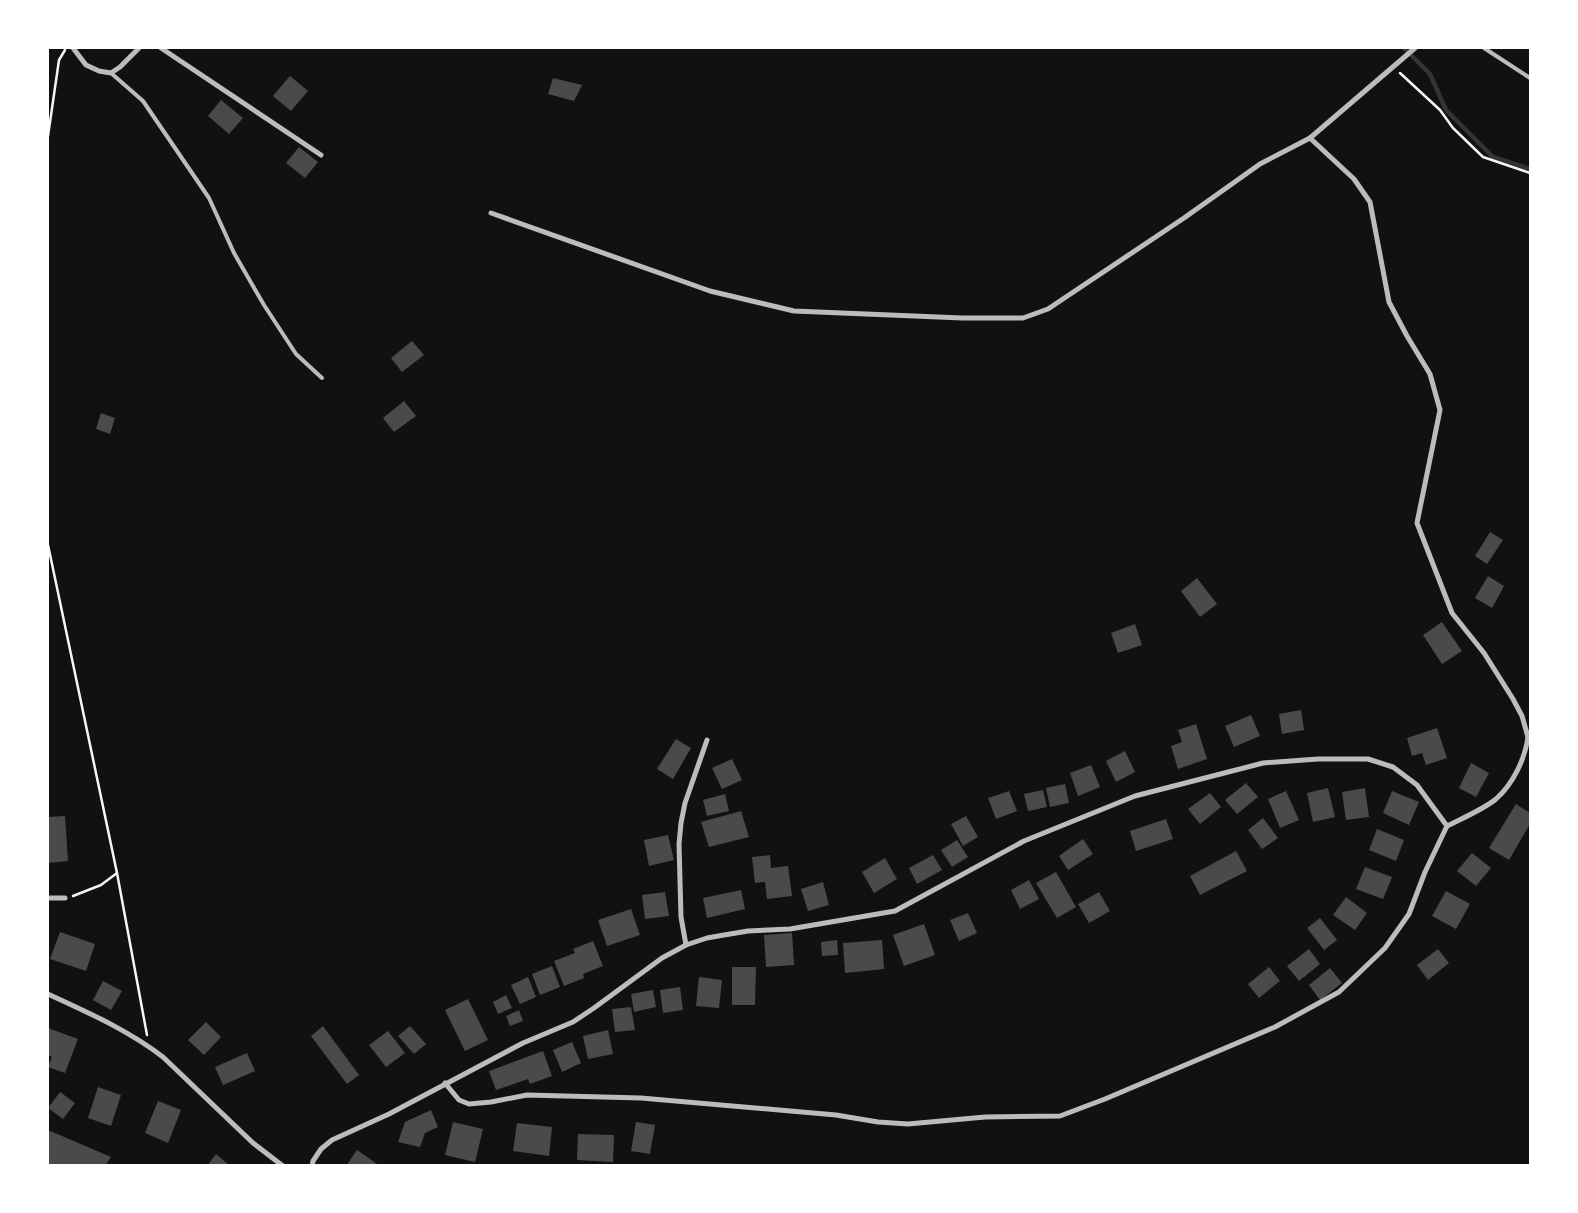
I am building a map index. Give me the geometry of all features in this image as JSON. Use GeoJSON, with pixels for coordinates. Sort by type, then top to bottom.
{"type":"FeatureCollection","features":[{"type":"Feature","properties":{"kind":"street"},"geometry":{"type":"LineString","coordinates":[[73,48],[86,65],[99,71],[111,72],[120,67],[139,48]]}},
{"type":"Feature","properties":{"kind":"street"},"geometry":{"type":"LineString","coordinates":[[161,48],[321,156]]}},
{"type":"Feature","properties":{"kind":"street"},"geometry":{"type":"LineString","coordinates":[[491,213],[710,291],[794,311],[962,318],[1023,318],[1048,309],[1184,218],[1260,164],[1310,138],[1415,48]]}},
{"type":"Feature","properties":{"kind":"street"},"geometry":{"type":"LineString","coordinates":[[445,1083],[459,1100],[469,1104],[527,1095],[640,1098],[836,1115],[878,1122],[908,1124],[985,1117],[1060,1116],[1105,1099],[1275,1027],[1339,992],[1385,948],[1409,914],[1425,872],[1447,826],[1495,800],[1509,784],[1526,750],[1529,736],[1522,716],[1513,699],[1484,653],[1452,613],[1417,523],[1440,410],[1430,374],[1389,302],[1370,202],[1354,179],[1310,138]]}},
{"type":"Feature","properties":{"kind":"street"},"geometry":{"type":"LineString","coordinates":[[686,945],[681,917],[680,837],[685,802],[708,740]]}},
{"type":"Feature","properties":{"kind":"street"},"geometry":{"type":"LineString","coordinates":[[312,1166],[321,1149],[332,1140],[389,1114],[522,1043],[573,1022],[662,958],[686,945],[748,931],[790,929],[895,911],[1024,841],[1135,796],[1263,763],[1318,759],[1368,759],[1393,767],[1417,785],[1447,826]]}},
{"type":"Feature","properties":{"kind":"street"},"geometry":{"type":"LineString","coordinates":[[48,898],[65,898]]}},
{"type":"Feature","properties":{"kind":"street"},"geometry":{"type":"LineString","coordinates":[[48,994],[149,1046],[163,1057],[253,1143],[283,1166]]}},
{"type":"Feature","properties":{"kind":"lane"},"geometry":{"type":"LineString","coordinates":[[1484,48],[1530,78]]}},
{"type":"Feature","properties":{"kind":"lane"},"geometry":{"type":"LineString","coordinates":[[111,72],[144,101],[209,198],[234,253],[264,305],[296,354],[322,378]]}},
{"type":"Feature","properties":{"kind":"path"},"geometry":{"type":"LineString","coordinates":[[48,136],[59,60],[68,48]]}},
{"type":"Feature","properties":{"kind":"path"},"geometry":{"type":"LineString","coordinates":[[1393,67],[1440,110],[1453,128],[1483,157],[1530,173]]}},
{"type":"Feature","properties":{"kind":"path"},"geometry":{"type":"LineString","coordinates":[[48,545],[117,873],[145,1015],[149,1046]]}},
{"type":"Feature","properties":{"kind":"path"},"geometry":{"type":"LineString","coordinates":[[65,898],[77,895],[101,884],[117,873]]}},
{"type":"Feature","properties":{"kind":"building"},"geometry":{"type":"Polygon","coordinates":[[[290,76],[308,91],[291,111],[273,96],[290,76]]]}},
{"type":"Feature","properties":{"kind":"building"},"geometry":{"type":"Polygon","coordinates":[[[553,78],[582,85],[574,101],[548,94],[553,78]]]}},
{"type":"Feature","properties":{"kind":"building"},"geometry":{"type":"Polygon","coordinates":[[[221,100],[243,118],[229,134],[208,116],[221,100]]]}},
{"type":"Feature","properties":{"kind":"building"},"geometry":{"type":"Polygon","coordinates":[[[299,147],[318,162],[305,178],[286,163],[299,147]]]}},
{"type":"Feature","properties":{"kind":"building"},"geometry":{"type":"Polygon","coordinates":[[[412,341],[424,355],[402,372],[391,358],[412,341]]]}},
{"type":"Feature","properties":{"kind":"building"},"geometry":{"type":"Polygon","coordinates":[[[404,401],[416,416],[394,432],[383,418],[404,401]]]}},
{"type":"Feature","properties":{"kind":"building"},"geometry":{"type":"Polygon","coordinates":[[[101,413],[115,418],[110,434],[96,429],[101,413]]]}},
{"type":"Feature","properties":{"kind":"building"},"geometry":{"type":"Polygon","coordinates":[[[1490,532],[1503,540],[1487,564],[1475,556],[1490,532]]]}},
{"type":"Feature","properties":{"kind":"building"},"geometry":{"type":"Polygon","coordinates":[[[1488,576],[1504,586],[1492,608],[1475,598],[1488,576]]]}},
{"type":"Feature","properties":{"kind":"building"},"geometry":{"type":"Polygon","coordinates":[[[1197,578],[1217,604],[1200,617],[1181,591],[1197,578]]]}},
{"type":"Feature","properties":{"kind":"building"},"geometry":{"type":"Polygon","coordinates":[[[1442,622],[1462,651],[1442,664],[1423,635],[1442,622]]]}},
{"type":"Feature","properties":{"kind":"building"},"geometry":{"type":"Polygon","coordinates":[[[1135,624],[1142,645],[1118,653],[1111,633],[1135,624]]]}},
{"type":"Feature","properties":{"kind":"building"},"geometry":{"type":"Polygon","coordinates":[[[1301,710],[1304,730],[1282,734],[1279,714],[1301,710]]]}},
{"type":"Feature","properties":{"kind":"building"},"geometry":{"type":"Polygon","coordinates":[[[1251,715],[1260,736],[1234,747],[1225,726],[1251,715]]]}},
{"type":"Feature","properties":{"kind":"building"},"geometry":{"type":"Polygon","coordinates":[[[1196,724],[1207,759],[1178,769],[1171,746],[1182,742],[1178,730],[1196,724]]]}},
{"type":"Feature","properties":{"kind":"building"},"geometry":{"type":"Polygon","coordinates":[[[1437,728],[1447,758],[1426,765],[1422,753],[1412,756],[1407,738],[1437,728]]]}},
{"type":"Feature","properties":{"kind":"building"},"geometry":{"type":"Polygon","coordinates":[[[676,739],[691,748],[673,779],[657,769],[676,739]]]}},
{"type":"Feature","properties":{"kind":"building"},"geometry":{"type":"Polygon","coordinates":[[[1125,751],[1135,772],[1116,782],[1106,761],[1125,751]]]}},
{"type":"Feature","properties":{"kind":"building"},"geometry":{"type":"Polygon","coordinates":[[[732,759],[742,780],[722,789],[712,768],[732,759]]]}},
{"type":"Feature","properties":{"kind":"building"},"geometry":{"type":"Polygon","coordinates":[[[1471,763],[1489,773],[1476,797],[1459,788],[1471,763]]]}},
{"type":"Feature","properties":{"kind":"building"},"geometry":{"type":"Polygon","coordinates":[[[1091,765],[1100,787],[1078,796],[1070,773],[1091,765]]]}},
{"type":"Feature","properties":{"kind":"building"},"geometry":{"type":"Polygon","coordinates":[[[1246,783],[1258,797],[1237,814],[1225,800],[1246,783]]]}},
{"type":"Feature","properties":{"kind":"building"},"geometry":{"type":"Polygon","coordinates":[[[1065,784],[1069,803],[1050,807],[1046,788],[1065,784]]]}},
{"type":"Feature","properties":{"kind":"building"},"geometry":{"type":"Polygon","coordinates":[[[1328,788],[1335,817],[1313,822],[1307,793],[1328,788]]]}},
{"type":"Feature","properties":{"kind":"building"},"geometry":{"type":"Polygon","coordinates":[[[1365,788],[1369,817],[1346,820],[1342,792],[1365,788]]]}},
{"type":"Feature","properties":{"kind":"building"},"geometry":{"type":"Polygon","coordinates":[[[1043,790],[1047,807],[1028,811],[1024,794],[1043,790]]]}},
{"type":"Feature","properties":{"kind":"building"},"geometry":{"type":"Polygon","coordinates":[[[1009,791],[1017,811],[996,819],[988,798],[1009,791]]]}},
{"type":"Feature","properties":{"kind":"building"},"geometry":{"type":"Polygon","coordinates":[[[1286,791],[1299,820],[1280,828],[1268,799],[1286,791]]]}},
{"type":"Feature","properties":{"kind":"building"},"geometry":{"type":"Polygon","coordinates":[[[1392,791],[1419,802],[1409,825],[1383,813],[1392,791]]]}},
{"type":"Feature","properties":{"kind":"building"},"geometry":{"type":"Polygon","coordinates":[[[1210,793],[1221,807],[1200,824],[1188,809],[1210,793]]]}},
{"type":"Feature","properties":{"kind":"building"},"geometry":{"type":"Polygon","coordinates":[[[725,794],[729,811],[707,816],[703,800],[725,794]]]}},
{"type":"Feature","properties":{"kind":"building"},"geometry":{"type":"Polygon","coordinates":[[[1516,804],[1530,813],[1530,824],[1509,860],[1489,848],[1516,804]]]}},
{"type":"Feature","properties":{"kind":"building"},"geometry":{"type":"Polygon","coordinates":[[[741,811],[749,837],[709,847],[701,822],[741,811]]]}},
{"type":"Feature","properties":{"kind":"building"},"geometry":{"type":"Polygon","coordinates":[[[65,816],[68,861],[48,863],[48,817],[65,816]]]}},
{"type":"Feature","properties":{"kind":"building"},"geometry":{"type":"Polygon","coordinates":[[[966,816],[978,837],[963,846],[951,824],[966,816]]]}},
{"type":"Feature","properties":{"kind":"building"},"geometry":{"type":"Polygon","coordinates":[[[1263,818],[1278,838],[1262,849],[1248,830],[1263,818]]]}},
{"type":"Feature","properties":{"kind":"building"},"geometry":{"type":"Polygon","coordinates":[[[1166,819],[1173,839],[1136,851],[1130,831],[1166,819]]]}},
{"type":"Feature","properties":{"kind":"building"},"geometry":{"type":"Polygon","coordinates":[[[1377,829],[1404,840],[1396,861],[1369,850],[1377,829]]]}},
{"type":"Feature","properties":{"kind":"building"},"geometry":{"type":"Polygon","coordinates":[[[668,835],[674,860],[649,866],[644,840],[668,835]]]}},
{"type":"Feature","properties":{"kind":"building"},"geometry":{"type":"Polygon","coordinates":[[[1083,839],[1093,854],[1068,870],[1059,856],[1083,839]]]}},
{"type":"Feature","properties":{"kind":"building"},"geometry":{"type":"Polygon","coordinates":[[[957,840],[968,857],[952,867],[941,850],[957,840]]]}},
{"type":"Feature","properties":{"kind":"building"},"geometry":{"type":"Polygon","coordinates":[[[1236,851],[1247,871],[1200,895],[1190,876],[1236,851]]]}},
{"type":"Feature","properties":{"kind":"building"},"geometry":{"type":"Polygon","coordinates":[[[1472,853],[1491,868],[1476,886],[1457,871],[1472,853]]]}},
{"type":"Feature","properties":{"kind":"building"},"geometry":{"type":"Polygon","coordinates":[[[770,855],[771,868],[788,866],[792,896],[767,899],[765,882],[755,883],[752,857],[770,855]]]}},
{"type":"Feature","properties":{"kind":"building"},"geometry":{"type":"Polygon","coordinates":[[[933,855],[942,870],[917,884],[909,868],[933,855]]]}},
{"type":"Feature","properties":{"kind":"building"},"geometry":{"type":"Polygon","coordinates":[[[885,858],[897,879],[874,893],[862,872],[885,858]]]}},
{"type":"Feature","properties":{"kind":"building"},"geometry":{"type":"Polygon","coordinates":[[[1365,867],[1392,877],[1383,899],[1356,889],[1365,867]]]}},
{"type":"Feature","properties":{"kind":"building"},"geometry":{"type":"Polygon","coordinates":[[[1056,872],[1076,907],[1057,918],[1036,883],[1056,872]]]}},
{"type":"Feature","properties":{"kind":"building"},"geometry":{"type":"Polygon","coordinates":[[[1029,880],[1039,899],[1020,909],[1011,890],[1029,880]]]}},
{"type":"Feature","properties":{"kind":"building"},"geometry":{"type":"Polygon","coordinates":[[[823,882],[829,905],[808,911],[801,889],[823,882]]]}},
{"type":"Feature","properties":{"kind":"building"},"geometry":{"type":"Polygon","coordinates":[[[741,890],[745,909],[707,918],[703,898],[741,890]]]}},
{"type":"Feature","properties":{"kind":"building"},"geometry":{"type":"Polygon","coordinates":[[[1446,891],[1470,904],[1456,929],[1432,916],[1446,891]]]}},
{"type":"Feature","properties":{"kind":"building"},"geometry":{"type":"Polygon","coordinates":[[[665,892],[669,916],[645,919],[642,895],[665,892]]]}},
{"type":"Feature","properties":{"kind":"building"},"geometry":{"type":"Polygon","coordinates":[[[1099,892],[1110,911],[1089,923],[1078,904],[1099,892]]]}},
{"type":"Feature","properties":{"kind":"building"},"geometry":{"type":"Polygon","coordinates":[[[1346,897],[1367,913],[1355,930],[1333,915],[1346,897]]]}},
{"type":"Feature","properties":{"kind":"building"},"geometry":{"type":"Polygon","coordinates":[[[631,909],[640,935],[607,946],[598,920],[631,909]]]}},
{"type":"Feature","properties":{"kind":"building"},"geometry":{"type":"Polygon","coordinates":[[[968,913],[977,933],[959,941],[950,920],[968,913]]]}},
{"type":"Feature","properties":{"kind":"building"},"geometry":{"type":"Polygon","coordinates":[[[1320,918],[1337,940],[1324,950],[1307,928],[1320,918]]]}},
{"type":"Feature","properties":{"kind":"building"},"geometry":{"type":"Polygon","coordinates":[[[924,924],[935,955],[904,966],[893,935],[924,924]]]}},
{"type":"Feature","properties":{"kind":"building"},"geometry":{"type":"Polygon","coordinates":[[[60,932],[95,944],[86,971],[50,959],[60,932]]]}},
{"type":"Feature","properties":{"kind":"building"},"geometry":{"type":"Polygon","coordinates":[[[792,933],[794,965],[766,967],[764,935],[792,933]]]}},
{"type":"Feature","properties":{"kind":"building"},"geometry":{"type":"Polygon","coordinates":[[[837,940],[838,955],[822,956],[821,942],[837,940]]]}},
{"type":"Feature","properties":{"kind":"building"},"geometry":{"type":"Polygon","coordinates":[[[882,940],[884,969],[845,973],[843,943],[882,940]]]}},
{"type":"Feature","properties":{"kind":"building"},"geometry":{"type":"Polygon","coordinates":[[[593,941],[603,966],[583,974],[584,978],[564,986],[554,961],[575,953],[573,949],[593,941]]]}},
{"type":"Feature","properties":{"kind":"building"},"geometry":{"type":"Polygon","coordinates":[[[1309,949],[1320,964],[1299,981],[1287,966],[1309,949]]]}},
{"type":"Feature","properties":{"kind":"building"},"geometry":{"type":"Polygon","coordinates":[[[1438,949],[1449,963],[1428,980],[1417,965],[1438,949]]]}},
{"type":"Feature","properties":{"kind":"building"},"geometry":{"type":"Polygon","coordinates":[[[552,966],[560,987],[540,995],[532,974],[552,966]]]}},
{"type":"Feature","properties":{"kind":"building"},"geometry":{"type":"Polygon","coordinates":[[[732,967],[756,967],[755,1005],[732,1005],[732,967]]]}},
{"type":"Feature","properties":{"kind":"building"},"geometry":{"type":"Polygon","coordinates":[[[1269,967],[1280,981],[1259,998],[1248,984],[1269,967]]]}},
{"type":"Feature","properties":{"kind":"building"},"geometry":{"type":"Polygon","coordinates":[[[1330,968],[1342,983],[1320,1000],[1309,985],[1330,968]]]}},
{"type":"Feature","properties":{"kind":"building"},"geometry":{"type":"Polygon","coordinates":[[[528,977],[536,997],[520,1004],[511,985],[528,977]]]}},
{"type":"Feature","properties":{"kind":"building"},"geometry":{"type":"Polygon","coordinates":[[[699,977],[722,980],[719,1008],[696,1006],[699,977]]]}},
{"type":"Feature","properties":{"kind":"building"},"geometry":{"type":"Polygon","coordinates":[[[103,981],[122,991],[111,1010],[93,1000],[103,981]]]}},
{"type":"Feature","properties":{"kind":"building"},"geometry":{"type":"Polygon","coordinates":[[[680,987],[683,1010],[663,1013],[660,990],[680,987]]]}},
{"type":"Feature","properties":{"kind":"building"},"geometry":{"type":"Polygon","coordinates":[[[653,990],[656,1007],[634,1012],[631,994],[653,990]]]}},
{"type":"Feature","properties":{"kind":"building"},"geometry":{"type":"Polygon","coordinates":[[[506,995],[512,1008],[498,1014],[493,1002],[506,995]]]}},
{"type":"Feature","properties":{"kind":"building"},"geometry":{"type":"Polygon","coordinates":[[[468,999],[488,1040],[465,1051],[445,1010],[468,999]]]}},
{"type":"Feature","properties":{"kind":"building"},"geometry":{"type":"Polygon","coordinates":[[[631,1007],[635,1030],[615,1032],[612,1009],[631,1007]]]}},
{"type":"Feature","properties":{"kind":"building"},"geometry":{"type":"Polygon","coordinates":[[[519,1010],[523,1021],[510,1026],[506,1016],[519,1010]]]}},
{"type":"Feature","properties":{"kind":"building"},"geometry":{"type":"Polygon","coordinates":[[[206,1022],[221,1037],[204,1055],[188,1040],[206,1022]]]}},
{"type":"Feature","properties":{"kind":"building"},"geometry":{"type":"Polygon","coordinates":[[[323,1026],[359,1075],[347,1084],[311,1036],[323,1026]]]}},
{"type":"Feature","properties":{"kind":"building"},"geometry":{"type":"Polygon","coordinates":[[[410,1026],[426,1044],[414,1054],[398,1036],[410,1026]]]}},
{"type":"Feature","properties":{"kind":"building"},"geometry":{"type":"Polygon","coordinates":[[[48,1028],[78,1039],[65,1073],[48,1067],[52,1057],[48,1055],[48,1028]]]}},
{"type":"Feature","properties":{"kind":"building"},"geometry":{"type":"Polygon","coordinates":[[[608,1030],[613,1054],[588,1059],[583,1036],[608,1030]]]}},
{"type":"Feature","properties":{"kind":"building"},"geometry":{"type":"Polygon","coordinates":[[[388,1031],[405,1053],[386,1067],[369,1045],[388,1031]]]}},
{"type":"Feature","properties":{"kind":"building"},"geometry":{"type":"Polygon","coordinates":[[[572,1042],[581,1063],[562,1072],[553,1050],[572,1042]]]}},
{"type":"Feature","properties":{"kind":"building"},"geometry":{"type":"Polygon","coordinates":[[[543,1051],[552,1076],[530,1084],[528,1079],[496,1090],[489,1071],[543,1051]]]}},
{"type":"Feature","properties":{"kind":"building"},"geometry":{"type":"Polygon","coordinates":[[[247,1053],[255,1071],[223,1085],[215,1067],[247,1053]]]}},
{"type":"Feature","properties":{"kind":"building"},"geometry":{"type":"Polygon","coordinates":[[[98,1087],[121,1095],[111,1126],[88,1118],[98,1087]]]}},
{"type":"Feature","properties":{"kind":"building"},"geometry":{"type":"Polygon","coordinates":[[[60,1092],[75,1103],[63,1119],[48,1108],[60,1092]]]}},
{"type":"Feature","properties":{"kind":"building"},"geometry":{"type":"Polygon","coordinates":[[[158,1101],[181,1110],[168,1143],[145,1133],[158,1101]]]}},
{"type":"Feature","properties":{"kind":"building"},"geometry":{"type":"Polygon","coordinates":[[[431,1110],[438,1127],[425,1133],[420,1147],[398,1142],[405,1122],[431,1110]]]}},
{"type":"Feature","properties":{"kind":"building"},"geometry":{"type":"Polygon","coordinates":[[[453,1122],[483,1129],[475,1162],[445,1155],[453,1122]]]}},
{"type":"Feature","properties":{"kind":"building"},"geometry":{"type":"Polygon","coordinates":[[[636,1122],[655,1125],[650,1154],[631,1151],[636,1122]]]}},
{"type":"Feature","properties":{"kind":"building"},"geometry":{"type":"Polygon","coordinates":[[[517,1123],[552,1127],[549,1156],[513,1151],[517,1123]]]}},
{"type":"Feature","properties":{"kind":"building"},"geometry":{"type":"Polygon","coordinates":[[[48,1130],[111,1157],[105,1166],[54,1166],[48,1163],[48,1130]]]}},
{"type":"Feature","properties":{"kind":"building"},"geometry":{"type":"Polygon","coordinates":[[[578,1134],[614,1135],[613,1162],[577,1160],[578,1134]]]}},
{"type":"Feature","properties":{"kind":"building"},"geometry":{"type":"Polygon","coordinates":[[[357,1150],[380,1166],[346,1166],[357,1150]]]}},
{"type":"Feature","properties":{"kind":"building"},"geometry":{"type":"Polygon","coordinates":[[[216,1154],[230,1166],[207,1166],[216,1154]]]}},
{"type":"Feature","properties":{"kind":"waterway"},"geometry":{"type":"LineString","coordinates":[[1404,48],[1430,74],[1446,110],[1493,157],[1530,169]]}}]}
